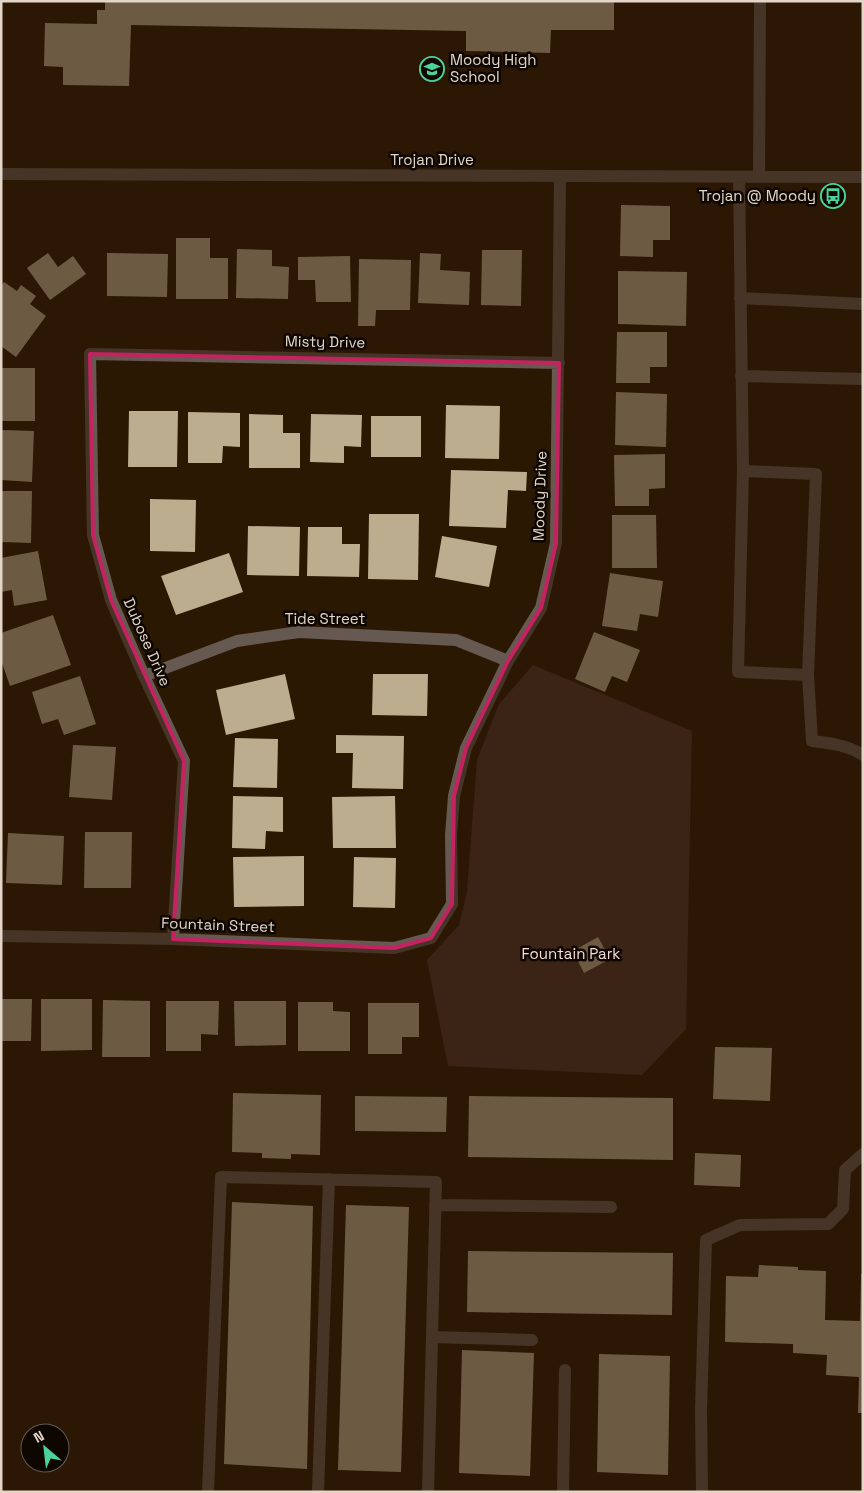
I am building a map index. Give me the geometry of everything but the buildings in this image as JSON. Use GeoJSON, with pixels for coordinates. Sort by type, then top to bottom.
{"type":"FeatureCollection","features":[{"type":"Feature","properties":{"kind":"street"},"geometry":{"type":"LineString","coordinates":[[759,177],[760,1]]}},
{"type":"Feature","properties":{"kind":"street","name":"Trojan Drive"},"geometry":{"type":"LineString","coordinates":[[1,174],[863,177]]}},
{"type":"Feature","properties":{"kind":"street","name":"Moody Drive"},"geometry":{"type":"LineString","coordinates":[[431,938],[452,904],[451,834],[454,796],[466,748],[508,661],[541,608],[556,543],[560,176]]}},
{"type":"Feature","properties":{"kind":"street"},"geometry":{"type":"LineString","coordinates":[[739,177],[742,471],[738,672],[808,675]]}},
{"type":"Feature","properties":{"kind":"street"},"geometry":{"type":"LineString","coordinates":[[740,298],[863,304]]}},
{"type":"Feature","properties":{"kind":"street","name":"Misty Drive"},"geometry":{"type":"LineString","coordinates":[[90,354],[559,363]]}},
{"type":"Feature","properties":{"kind":"street","name":"Dubose Drive"},"geometry":{"type":"LineString","coordinates":[[90,354],[93,535],[111,600],[184,761],[173,939]]}},
{"type":"Feature","properties":{"kind":"street"},"geometry":{"type":"LineString","coordinates":[[741,376],[863,379]]}},
{"type":"Feature","properties":{"kind":"street"},"geometry":{"type":"LineString","coordinates":[[742,471],[816,474],[808,675],[812,741],[831,743],[855,750],[863,755]]}},
{"type":"Feature","properties":{"kind":"street","name":"Tide Street"},"geometry":{"type":"LineString","coordinates":[[144,676],[237,641],[299,632],[456,640],[508,661]]}},
{"type":"Feature","properties":{"kind":"street","name":"Fountain Street"},"geometry":{"type":"LineString","coordinates":[[1,936],[173,939],[394,948],[431,938]]}},
{"type":"Feature","properties":{"kind":"street"},"geometry":{"type":"LineString","coordinates":[[702,1492],[706,1240],[740,1225],[828,1224],[843,1209],[845,1170],[863,1154]]}},
{"type":"Feature","properties":{"kind":"street"},"geometry":{"type":"LineString","coordinates":[[208,1492],[221,1177],[436,1182],[428,1492]]}},
{"type":"Feature","properties":{"kind":"street"},"geometry":{"type":"LineString","coordinates":[[318,1492],[329,1179]]}},
{"type":"Feature","properties":{"kind":"street"},"geometry":{"type":"LineString","coordinates":[[435,1205],[611,1207]]}},
{"type":"Feature","properties":{"kind":"street"},"geometry":{"type":"LineString","coordinates":[[432,1337],[532,1340]]}},
{"type":"Feature","properties":{"kind":"street"},"geometry":{"type":"LineString","coordinates":[[563,1492],[565,1370]]}},
{"type":"Feature","properties":{"kind":"highlighted area"},"geometry":{"type":"Polygon","coordinates":[[[90,354],[559,363],[556,543],[541,608],[508,661],[466,748],[454,796],[452,904],[431,938],[394,948],[173,939],[184,761],[111,600],[93,535],[90,354]]]}},
{"type":"Feature","properties":{"kind":"green space","name":"Fountain Park"},"geometry":{"type":"Polygon","coordinates":[[[533,665],[692,731],[686,1029],[642,1075],[448,1066],[427,960],[459,925],[467,892],[477,760],[499,704],[533,665]]]}},
{"type":"Feature","properties":{"kind":"place","name":"Moody High School"},"geometry":{"type":"Point","coordinates":[432,69]}},
{"type":"Feature","properties":{"kind":"place","name":"Trojan @ Moody"},"geometry":{"type":"Point","coordinates":[833,196]}}]}
